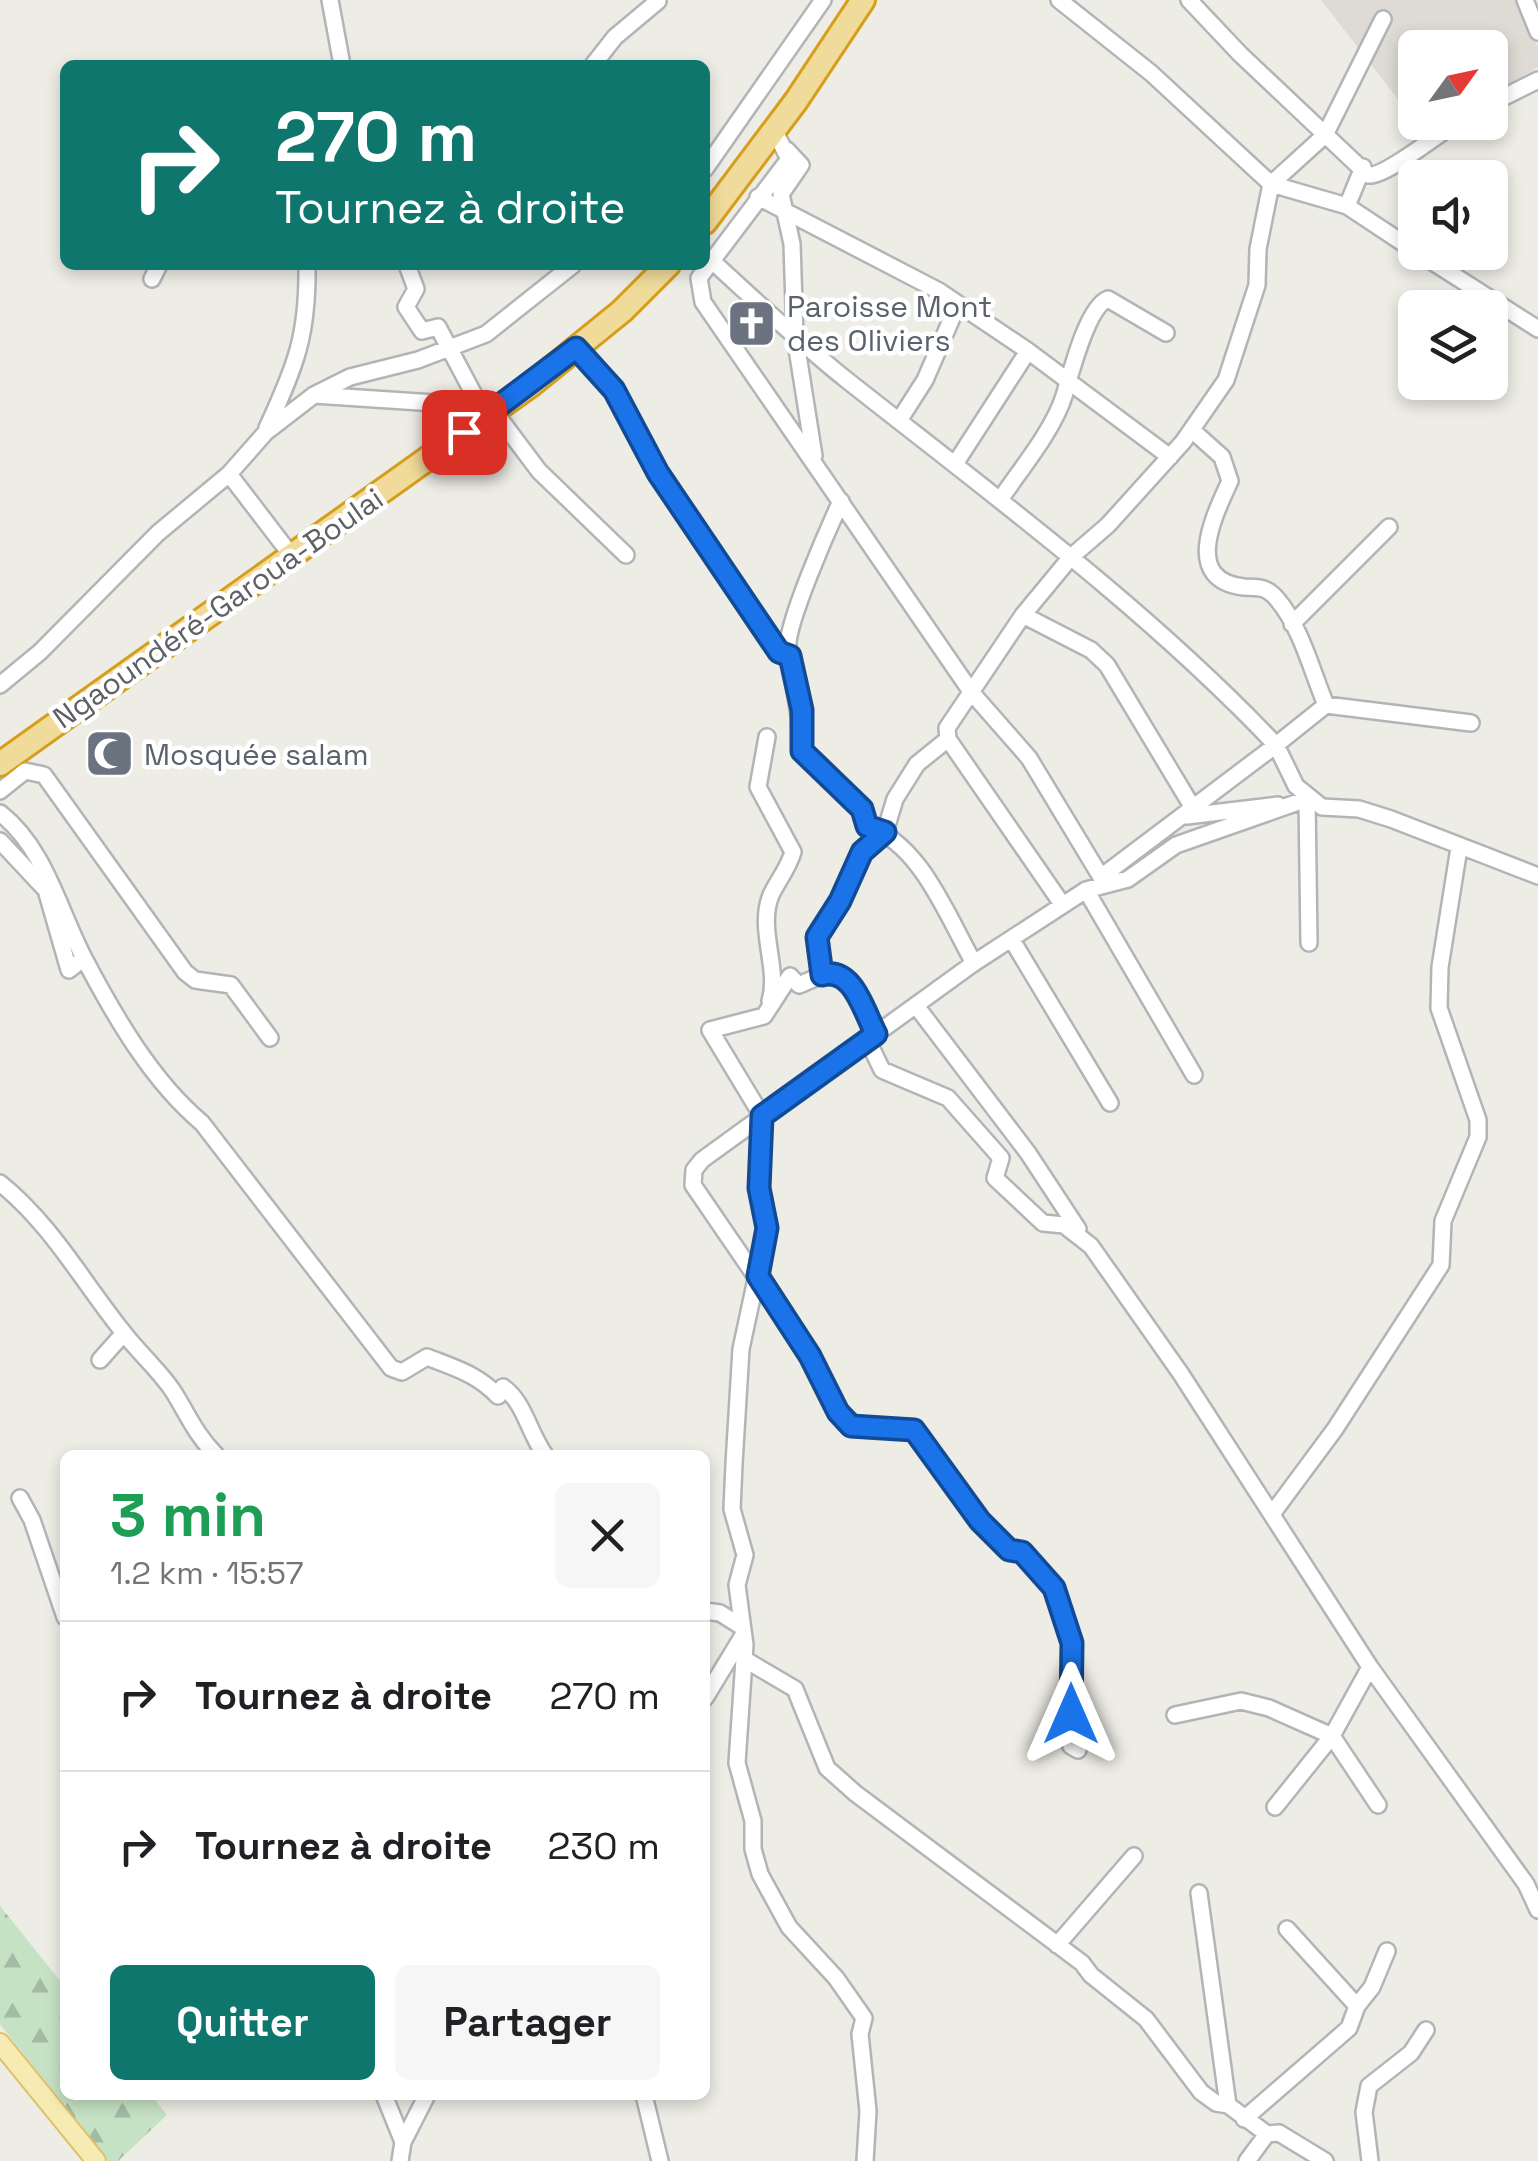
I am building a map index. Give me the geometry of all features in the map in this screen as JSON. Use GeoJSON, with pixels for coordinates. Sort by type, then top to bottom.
{"type":"FeatureCollection","features":[{"type":"Feature","properties":{"kind":"highway"},"geometry":{"type":"LineString","coordinates":[[710,217],[780,140],[864,0]]}},
{"type":"Feature","properties":{"kind":"highway","name":"Ngaoundéré-Garoua-Boulai"},"geometry":{"type":"LineString","coordinates":[[0,764],[291,555],[487,408],[576,348],[662,270]]}},
{"type":"Feature","properties":{"kind":"main road"},"geometry":{"type":"LineString","coordinates":[[0,2043],[96,2161]]}},
{"type":"Feature","properties":{"kind":"street"},"geometry":{"type":"LineString","coordinates":[[330,0],[346,60]]}},
{"type":"Feature","properties":{"kind":"street"},"geometry":{"type":"LineString","coordinates":[[710,162],[823,0]]}},
{"type":"Feature","properties":{"kind":"street"},"geometry":{"type":"LineString","coordinates":[[1059,0],[1151,73],[1271,184],[1347,206],[1398,240]]}},
{"type":"Feature","properties":{"kind":"street"},"geometry":{"type":"LineString","coordinates":[[1189,0],[1324,134],[1378,177],[1432,140]]}},
{"type":"Feature","properties":{"kind":"street"},"geometry":{"type":"LineString","coordinates":[[1525,0],[1538,32]]}},
{"type":"Feature","properties":{"kind":"street"},"geometry":{"type":"LineString","coordinates":[[597,60],[614,37],[658,1]]}},
{"type":"Feature","properties":{"kind":"street"},"geometry":{"type":"LineString","coordinates":[[1062,904],[948,739],[947,728],[1024,615],[1071,558],[1108,525],[1192,430],[1232,368],[1257,285],[1258,249],[1271,184],[1324,134],[1383,19]]}},
{"type":"Feature","properties":{"kind":"street"},"geometry":{"type":"LineString","coordinates":[[1508,95],[1538,80]]}},
{"type":"Feature","properties":{"kind":"street"},"geometry":{"type":"LineString","coordinates":[[780,140],[789,159],[711,260],[795,336],[1210,675],[1276,745],[1307,799],[1309,943]]}},
{"type":"Feature","properties":{"kind":"street"},"geometry":{"type":"LineString","coordinates":[[780,140],[801,164],[785,182],[784,213],[792,244],[795,336],[815,462]]}},
{"type":"Feature","properties":{"kind":"street"},"geometry":{"type":"LineString","coordinates":[[1347,206],[1363,167]]}},
{"type":"Feature","properties":{"kind":"street"},"geometry":{"type":"LineString","coordinates":[[758,197],[883,259],[958,304],[1170,456]]}},
{"type":"Feature","properties":{"kind":"street"},"geometry":{"type":"LineString","coordinates":[[266,432],[301,349],[308,310],[307,270]]}},
{"type":"Feature","properties":{"kind":"street"},"geometry":{"type":"LineString","coordinates":[[408,270],[416,289],[406,306],[422,332],[438,327],[487,408],[539,470],[626,555]]}},
{"type":"Feature","properties":{"kind":"street"},"geometry":{"type":"LineString","coordinates":[[0,685],[40,652],[158,533],[229,474],[266,432],[314,396],[350,377],[486,334],[567,270]]}},
{"type":"Feature","properties":{"kind":"street"},"geometry":{"type":"LineString","coordinates":[[704,270],[699,278],[703,302],[972,694],[1028,758],[1102,878],[1326,705],[1471,723]]}},
{"type":"Feature","properties":{"kind":"street"},"geometry":{"type":"LineString","coordinates":[[1445,270],[1538,329]]}},
{"type":"Feature","properties":{"kind":"street"},"geometry":{"type":"LineString","coordinates":[[1000,500],[1027,469],[1028,454],[1063,402],[1083,336],[1104,299],[1166,333]]}},
{"type":"Feature","properties":{"kind":"street"},"geometry":{"type":"LineString","coordinates":[[900,419],[924,380],[958,304]]}},
{"type":"Feature","properties":{"kind":"street"},"geometry":{"type":"LineString","coordinates":[[576,348],[614,390],[658,473],[779,652],[790,656]]}},
{"type":"Feature","properties":{"kind":"street"},"geometry":{"type":"LineString","coordinates":[[955,464],[1028,351]]}},
{"type":"Feature","properties":{"kind":"street"},"geometry":{"type":"LineString","coordinates":[[314,396],[487,408]]}},
{"type":"Feature","properties":{"kind":"street"},"geometry":{"type":"LineString","coordinates":[[1192,430],[1222,457],[1230,480],[1207,532],[1205,550],[1210,568],[1225,582],[1262,586],[1275,596],[1292,624],[1326,705]]}},
{"type":"Feature","properties":{"kind":"street"},"geometry":{"type":"LineString","coordinates":[[229,474],[291,555]]}},
{"type":"Feature","properties":{"kind":"street"},"geometry":{"type":"LineString","coordinates":[[841,501],[815,558],[789,637],[802,710],[802,751],[862,809],[867,826],[885,832],[907,850],[974,963]]}},
{"type":"Feature","properties":{"kind":"street"},"geometry":{"type":"LineString","coordinates":[[1292,624],[1389,527]]}},
{"type":"Feature","properties":{"kind":"street"},"geometry":{"type":"LineString","coordinates":[[1024,615],[1091,650],[1106,664],[1193,808]]}},
{"type":"Feature","properties":{"kind":"street"},"geometry":{"type":"LineString","coordinates":[[767,737],[758,787],[793,852],[785,878],[770,896],[766,952],[774,988],[767,1010]]}},
{"type":"Feature","properties":{"kind":"street"},"geometry":{"type":"LineString","coordinates":[[822,975],[817,937],[840,901],[862,852],[885,832],[894,799],[917,764],[948,739]]}},
{"type":"Feature","properties":{"kind":"street"},"geometry":{"type":"LineString","coordinates":[[0,791],[26,771],[44,775],[185,972],[195,980],[231,985],[270,1038]]}},
{"type":"Feature","properties":{"kind":"street"},"geometry":{"type":"LineString","coordinates":[[1177,820],[1195,814],[1307,799],[1322,807],[1359,809],[1390,819],[1538,876]]}},
{"type":"Feature","properties":{"kind":"street"},"geometry":{"type":"LineString","coordinates":[[1078,1750],[1071,1746],[1072,1643],[1046,1576],[980,1521],[914,1430],[851,1426],[838,1412],[810,1356],[694,1185],[694,1170],[762,1116],[1062,904],[1086,890],[1128,879],[1176,846],[1307,799]]}},
{"type":"Feature","properties":{"kind":"street"},"geometry":{"type":"LineString","coordinates":[[0,814],[26,841],[64,908],[84,958],[164,1088],[202,1123],[391,1368],[402,1372],[427,1357],[448,1368],[472,1373],[498,1396],[503,1388],[507,1390],[519,1402],[529,1434],[541,1450]]}},
{"type":"Feature","properties":{"kind":"street"},"geometry":{"type":"LineString","coordinates":[[0,841],[46,890],[69,970],[84,958]]}},
{"type":"Feature","properties":{"kind":"street"},"geometry":{"type":"LineString","coordinates":[[1272,1514],[1335,1429],[1441,1265],[1447,1206],[1478,1138],[1478,1120],[1439,1008],[1440,967],[1459,848]]}},
{"type":"Feature","properties":{"kind":"street"},"geometry":{"type":"LineString","coordinates":[[1086,890],[1194,1076]]}},
{"type":"Feature","properties":{"kind":"street"},"geometry":{"type":"LineString","coordinates":[[1012,940],[1110,1103]]}},
{"type":"Feature","properties":{"kind":"street"},"geometry":{"type":"LineString","coordinates":[[864,2161],[868,2111],[860,2034],[862,2014],[788,1927],[760,1874],[753,1849],[753,1821],[736,1764],[744,1659],[737,1585],[745,1555],[732,1509],[742,1349],[767,1228],[759,1188],[762,1116],[710,1030],[764,1016],[790,976],[799,985],[834,974],[854,987],[876,1034]]}},
{"type":"Feature","properties":{"kind":"street"},"geometry":{"type":"LineString","coordinates":[[918,1007],[1028,1153],[1080,1235],[1182,1374],[1202,1412],[1370,1667],[1526,1884],[1538,1910]]}},
{"type":"Feature","properties":{"kind":"street"},"geometry":{"type":"LineString","coordinates":[[876,1034],[870,1045],[882,1070],[938,1091],[988,1141],[1000,1158],[994,1178],[1001,1188],[1044,1223],[1064,1225],[1080,1235]]}},
{"type":"Feature","properties":{"kind":"street"},"geometry":{"type":"LineString","coordinates":[[0,1183],[40,1220],[124,1334],[174,1392],[190,1426],[210,1450]]}},
{"type":"Feature","properties":{"kind":"street"},"geometry":{"type":"LineString","coordinates":[[100,1360],[124,1334]]}},
{"type":"Feature","properties":{"kind":"street"},"geometry":{"type":"LineString","coordinates":[[20,1498],[32,1520],[60,1603]]}},
{"type":"Feature","properties":{"kind":"street"},"geometry":{"type":"LineString","coordinates":[[710,1612],[720,1612],[741,1631]]}},
{"type":"Feature","properties":{"kind":"street"},"geometry":{"type":"LineString","coordinates":[[710,1689],[741,1631]]}},
{"type":"Feature","properties":{"kind":"street"},"geometry":{"type":"LineString","coordinates":[[744,1659],[795,1690],[827,1768],[1057,1945],[1146,2019],[1202,2092],[1216,2103],[1228,2105],[1267,2134],[1279,2133],[1325,2161]]}},
{"type":"Feature","properties":{"kind":"street"},"geometry":{"type":"LineString","coordinates":[[1275,1807],[1332,1736],[1370,1667]]}},
{"type":"Feature","properties":{"kind":"street"},"geometry":{"type":"LineString","coordinates":[[1175,1715],[1241,1701],[1269,1708],[1332,1736],[1378,1805]]}},
{"type":"Feature","properties":{"kind":"street"},"geometry":{"type":"LineString","coordinates":[[1057,1945],[1134,1856]]}},
{"type":"Feature","properties":{"kind":"street"},"geometry":{"type":"LineString","coordinates":[[1199,1893],[1228,2105]]}},
{"type":"Feature","properties":{"kind":"street"},"geometry":{"type":"LineString","coordinates":[[1287,1929],[1357,2006]]}},
{"type":"Feature","properties":{"kind":"street"},"geometry":{"type":"LineString","coordinates":[[1244,2119],[1349,2028],[1387,1952]]}},
{"type":"Feature","properties":{"kind":"street"},"geometry":{"type":"LineString","coordinates":[[1370,2161],[1364,2112],[1369,2086],[1411,2053],[1426,2030]]}},
{"type":"Feature","properties":{"kind":"street"},"geometry":{"type":"LineString","coordinates":[[386,2100],[403,2142]]}},
{"type":"Feature","properties":{"kind":"street"},"geometry":{"type":"LineString","coordinates":[[400,2161],[403,2142],[424,2100]]}},
{"type":"Feature","properties":{"kind":"street"},"geometry":{"type":"LineString","coordinates":[[645,2100],[660,2161]]}},
{"type":"Feature","properties":{"kind":"street"},"geometry":{"type":"LineString","coordinates":[[1248,2161],[1267,2134]]}},
{"type":"Feature","properties":{"kind":"shaded area"},"geometry":{"type":"Polygon","coordinates":[[[1321,0],[1516,0],[1538,48],[1538,67],[1508,85],[1508,30],[1398,30],[1398,99],[1321,0]]]}},
{"type":"Feature","properties":{"kind":"green space"},"geometry":{"type":"Polygon","coordinates":[[[0,1906],[60,1981],[60,2100],[155,2100],[167,2115],[118,2161],[108,2161],[0,2024],[0,1906]]]}},
{"type":"Feature","properties":{"kind":"place","name":"Paroisse Mont des Oliviers"},"geometry":{"type":"Point","coordinates":[752,323]}},
{"type":"Feature","properties":{"kind":"place","name":"Mosquée salam"},"geometry":{"type":"Point","coordinates":[109,754]}},
{"type":"Feature","properties":{"kind":"route"},"geometry":{"type":"LineString","coordinates":[[464,432],[576,348],[614,390],[658,473],[779,652],[790,656],[802,710],[802,751],[862,809],[867,826],[885,832],[862,852],[840,901],[817,937],[822,975],[834,974],[854,987],[876,1034],[762,1116],[759,1188],[767,1228],[758,1276],[810,1356],[838,1412],[851,1426],[899,1426],[914,1430],[980,1521],[1009,1550],[1022,1552],[1046,1576],[1068,1624],[1072,1643],[1071,1714]]}}]}
